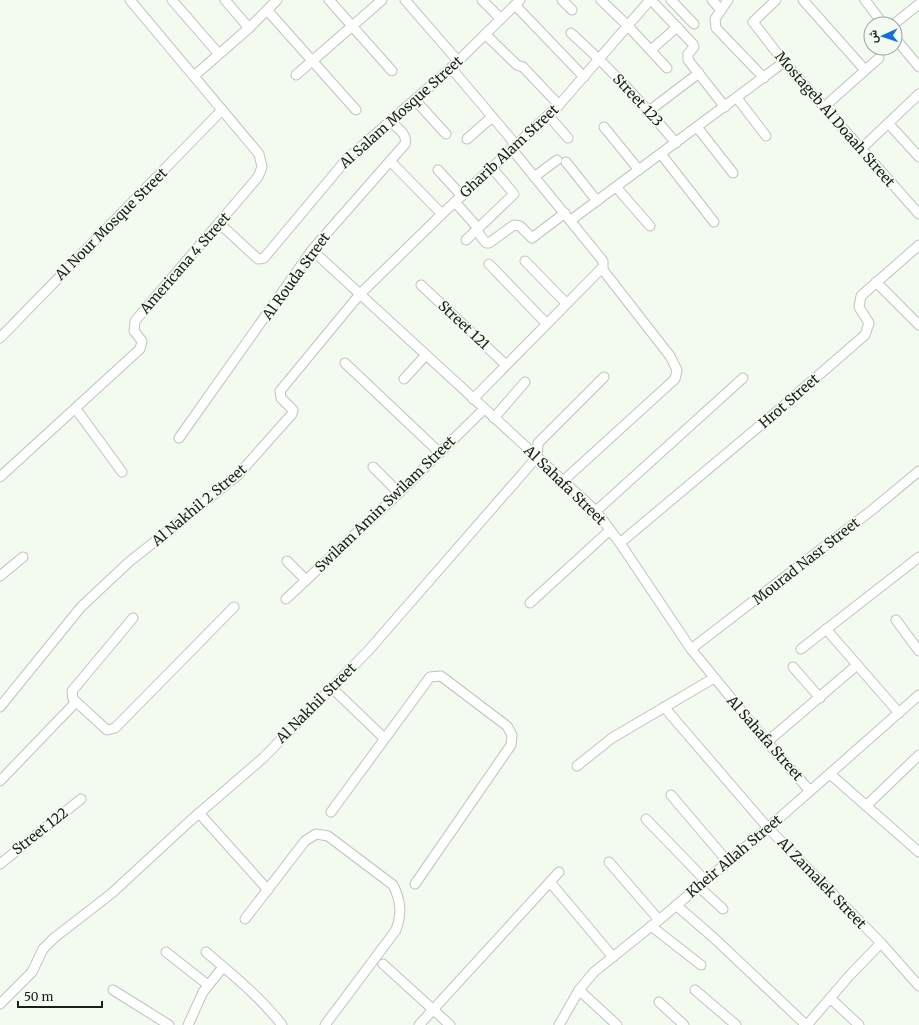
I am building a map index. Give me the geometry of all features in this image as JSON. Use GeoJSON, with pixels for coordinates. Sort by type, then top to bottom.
{"type":"FeatureCollection","features":[{"type":"Feature","properties":{"kind":"street"},"geometry":{"type":"LineString","coordinates":[[130,0],[222,110]]}},
{"type":"Feature","properties":{"kind":"street"},"geometry":{"type":"LineString","coordinates":[[172,0],[218,54]]}},
{"type":"Feature","properties":{"kind":"street"},"geometry":{"type":"LineString","coordinates":[[225,0],[249,28]]}},
{"type":"Feature","properties":{"kind":"street"},"geometry":{"type":"LineString","coordinates":[[194,76],[249,28],[277,0]]}},
{"type":"Feature","properties":{"kind":"street"},"geometry":{"type":"LineString","coordinates":[[329,0],[353,25],[392,71]]}},
{"type":"Feature","properties":{"kind":"street"},"geometry":{"type":"LineString","coordinates":[[296,75],[353,25],[371,3],[382,0]]}},
{"type":"Feature","properties":{"kind":"street"},"geometry":{"type":"LineString","coordinates":[[405,0],[458,61]]}},
{"type":"Feature","properties":{"kind":"street"},"geometry":{"type":"LineString","coordinates":[[482,0],[501,19]]}},
{"type":"Feature","properties":{"kind":"street"},"geometry":{"type":"LineString","coordinates":[[562,0],[572,10]]}},
{"type":"Feature","properties":{"kind":"street"},"geometry":{"type":"LineString","coordinates":[[601,0],[628,26],[667,68]]}},
{"type":"Feature","properties":{"kind":"street"},"geometry":{"type":"LineString","coordinates":[[650,0],[693,44],[694,50],[687,57],[725,106]]}},
{"type":"Feature","properties":{"kind":"street","name":"Gharib Alam Street"},"geometry":{"type":"LineString","coordinates":[[360,294],[442,214],[559,105],[650,0]]}},
{"type":"Feature","properties":{"kind":"street"},"geometry":{"type":"LineString","coordinates":[[671,0],[694,24]]}},
{"type":"Feature","properties":{"kind":"street"},"geometry":{"type":"LineString","coordinates":[[712,0],[721,10]]}},
{"type":"Feature","properties":{"kind":"street"},"geometry":{"type":"LineString","coordinates":[[728,0],[715,19],[716,28],[764,78]]}},
{"type":"Feature","properties":{"kind":"street","name":"Mostageb Al Doaah Street"},"geometry":{"type":"LineString","coordinates":[[776,0],[753,22],[784,62],[919,214]]}},
{"type":"Feature","properties":{"kind":"street"},"geometry":{"type":"LineString","coordinates":[[803,0],[865,70]]}},
{"type":"Feature","properties":{"kind":"street"},"geometry":{"type":"LineString","coordinates":[[865,0],[878,16]]}},
{"type":"Feature","properties":{"kind":"street"},"geometry":{"type":"LineString","coordinates":[[517,2],[584,77]]}},
{"type":"Feature","properties":{"kind":"street","name":"Al Salam Mosque Street"},"geometry":{"type":"LineString","coordinates":[[220,224],[258,259],[264,258],[346,160],[451,68],[517,2]]}},
{"type":"Feature","properties":{"kind":"street"},"geometry":{"type":"LineString","coordinates":[[903,17],[919,4]]}},
{"type":"Feature","properties":{"kind":"street"},"geometry":{"type":"LineString","coordinates":[[267,10],[356,110]]}},
{"type":"Feature","properties":{"kind":"street"},"geometry":{"type":"LineString","coordinates":[[651,50],[677,27]]}},
{"type":"Feature","properties":{"kind":"street","name":"Street 123"},"geometry":{"type":"LineString","coordinates":[[571,33],[600,59],[650,111],[676,143]]}},
{"type":"Feature","properties":{"kind":"street"},"geometry":{"type":"LineString","coordinates":[[485,34],[517,65],[523,67],[559,105]]}},
{"type":"Feature","properties":{"kind":"street"},"geometry":{"type":"LineString","coordinates":[[903,48],[919,68]]}},
{"type":"Feature","properties":{"kind":"street"},"geometry":{"type":"LineString","coordinates":[[824,107],[879,58]]}},
{"type":"Feature","properties":{"kind":"street"},"geometry":{"type":"LineString","coordinates":[[438,170],[486,243],[489,243],[514,225],[520,226],[532,238],[597,201],[784,62]]}},
{"type":"Feature","properties":{"kind":"street"},"geometry":{"type":"LineString","coordinates":[[451,68],[512,140],[515,153],[603,261],[602,268],[546,323],[474,399]]}},
{"type":"Feature","properties":{"kind":"street"},"geometry":{"type":"LineString","coordinates":[[650,111],[699,73]]}},
{"type":"Feature","properties":{"kind":"street"},"geometry":{"type":"LineString","coordinates":[[861,149],[919,94]]}},
{"type":"Feature","properties":{"kind":"street"},"geometry":{"type":"LineString","coordinates":[[737,98],[766,136]]}},
{"type":"Feature","properties":{"kind":"street"},"geometry":{"type":"LineString","coordinates":[[415,100],[446,134]]}},
{"type":"Feature","properties":{"kind":"street","name":"Americana 4 Street"},"geometry":{"type":"LineString","coordinates":[[0,478],[140,349],[142,341],[134,331],[135,320],[220,224],[261,173],[262,162],[259,154],[222,110]]}},
{"type":"Feature","properties":{"kind":"street","name":"Al Nour Mosque Street"},"geometry":{"type":"LineString","coordinates":[[0,338],[222,110]]}},
{"type":"Feature","properties":{"kind":"street"},"geometry":{"type":"LineString","coordinates":[[548,115],[568,138]]}},
{"type":"Feature","properties":{"kind":"street"},"geometry":{"type":"LineString","coordinates":[[467,139],[492,117]]}},
{"type":"Feature","properties":{"kind":"street","name":"Al Rouda Street"},"geometry":{"type":"LineString","coordinates":[[179,438],[312,250],[406,141],[404,134],[391,122]]}},
{"type":"Feature","properties":{"kind":"street"},"geometry":{"type":"LineString","coordinates":[[888,123],[919,157]]}},
{"type":"Feature","properties":{"kind":"street"},"geometry":{"type":"LineString","coordinates":[[604,127],[639,170]]}},
{"type":"Feature","properties":{"kind":"street"},"geometry":{"type":"LineString","coordinates":[[697,127],[733,173]]}},
{"type":"Feature","properties":{"kind":"street"},"geometry":{"type":"LineString","coordinates":[[661,154],[714,222]]}},
{"type":"Feature","properties":{"kind":"street"},"geometry":{"type":"LineString","coordinates":[[390,161],[442,214]]}},
{"type":"Feature","properties":{"kind":"street"},"geometry":{"type":"LineString","coordinates":[[534,177],[561,161],[597,201]]}},
{"type":"Feature","properties":{"kind":"street"},"geometry":{"type":"LineString","coordinates":[[466,240],[514,194],[492,168]]}},
{"type":"Feature","properties":{"kind":"street"},"geometry":{"type":"LineString","coordinates":[[616,187],[650,226]]}},
{"type":"Feature","properties":{"kind":"street","name":"Hrot Street"},"geometry":{"type":"LineString","coordinates":[[620,543],[775,413],[865,334],[869,323],[859,307],[860,298],[876,282],[919,245]]}},
{"type":"Feature","properties":{"kind":"street","name":"Al Sahafa Street"},"geometry":{"type":"LineString","coordinates":[[312,250],[596,511],[620,543],[691,649],[767,742],[810,791]]}},
{"type":"Feature","properties":{"kind":"street"},"geometry":{"type":"LineString","coordinates":[[525,261],[566,303]]}},
{"type":"Feature","properties":{"kind":"street"},"geometry":{"type":"LineString","coordinates":[[488,264],[546,323]]}},
{"type":"Feature","properties":{"kind":"street"},"geometry":{"type":"LineString","coordinates":[[563,481],[675,379],[677,370],[670,356],[602,268]]}},
{"type":"Feature","properties":{"kind":"street"},"geometry":{"type":"LineString","coordinates":[[876,282],[919,325]]}},
{"type":"Feature","properties":{"kind":"street","name":"Street 121"},"geometry":{"type":"LineString","coordinates":[[421,285],[506,365]]}},
{"type":"Feature","properties":{"kind":"street","name":"Al Nakhil 2 Street"},"geometry":{"type":"LineString","coordinates":[[0,707],[81,606],[130,562],[242,471],[292,414],[293,410],[291,406],[282,398],[280,391],[360,294]]}},
{"type":"Feature","properties":{"kind":"street"},"geometry":{"type":"LineString","coordinates":[[404,379],[426,355]]}},
{"type":"Feature","properties":{"kind":"street"},"geometry":{"type":"LineString","coordinates":[[345,364],[440,453]]}},
{"type":"Feature","properties":{"kind":"street","name":"Al Nakhil Street"},"geometry":{"type":"LineString","coordinates":[[0,1004],[32,972],[43,949],[54,938],[112,893],[199,813],[263,758],[368,651],[537,457],[538,443],[604,377]]}},
{"type":"Feature","properties":{"kind":"street"},"geometry":{"type":"LineString","coordinates":[[596,511],[743,378]]}},
{"type":"Feature","properties":{"kind":"street"},"geometry":{"type":"LineString","coordinates":[[494,418],[525,382]]}},
{"type":"Feature","properties":{"kind":"street"},"geometry":{"type":"LineString","coordinates":[[76,409],[122,472]]}},
{"type":"Feature","properties":{"kind":"street","name":"Swilam Amin Swilam Street"},"geometry":{"type":"LineString","coordinates":[[286,599],[399,493],[484,409]]}},
{"type":"Feature","properties":{"kind":"street"},"geometry":{"type":"LineString","coordinates":[[373,466],[399,493]]}},
{"type":"Feature","properties":{"kind":"street","name":"Mourad Nasr Street"},"geometry":{"type":"LineString","coordinates":[[691,649],[872,510],[919,471]]}},
{"type":"Feature","properties":{"kind":"street"},"geometry":{"type":"LineString","coordinates":[[530,603],[610,530]]}},
{"type":"Feature","properties":{"kind":"street"},"geometry":{"type":"LineString","coordinates":[[0,576],[23,557]]}},
{"type":"Feature","properties":{"kind":"street"},"geometry":{"type":"LineString","coordinates":[[801,649],[919,557]]}},
{"type":"Feature","properties":{"kind":"street"},"geometry":{"type":"LineString","coordinates":[[287,561],[306,580]]}},
{"type":"Feature","properties":{"kind":"street"},"geometry":{"type":"LineString","coordinates":[[133,618],[74,689],[72,697],[104,729],[113,730],[234,607]]}},
{"type":"Feature","properties":{"kind":"street"},"geometry":{"type":"LineString","coordinates":[[896,620],[919,651]]}},
{"type":"Feature","properties":{"kind":"street"},"geometry":{"type":"LineString","coordinates":[[826,629],[899,713]]}},
{"type":"Feature","properties":{"kind":"street"},"geometry":{"type":"LineString","coordinates":[[767,742],[857,665]]}},
{"type":"Feature","properties":{"kind":"street"},"geometry":{"type":"LineString","coordinates":[[793,667],[820,698]]}},
{"type":"Feature","properties":{"kind":"street"},"geometry":{"type":"LineString","coordinates":[[331,812],[427,679],[437,675],[507,726],[512,735],[511,745],[415,884]]}},
{"type":"Feature","properties":{"kind":"street"},"geometry":{"type":"LineString","coordinates":[[577,766],[612,738],[714,678]]}},
{"type":"Feature","properties":{"kind":"street"},"geometry":{"type":"LineString","coordinates":[[332,688],[384,738]]}},
{"type":"Feature","properties":{"kind":"street","name":"Kheir Allah Street"},"geometry":{"type":"LineString","coordinates":[[559,1025],[579,990],[594,972],[676,906],[768,828],[919,695]]}},
{"type":"Feature","properties":{"kind":"street"},"geometry":{"type":"LineString","coordinates":[[0,781],[76,702]]}},
{"type":"Feature","properties":{"kind":"street","name":"Al Zamalek Street"},"geometry":{"type":"LineString","coordinates":[[664,707],[768,828],[881,943],[919,986]]}},
{"type":"Feature","properties":{"kind":"street"},"geometry":{"type":"LineString","coordinates":[[866,806],[919,755]]}},
{"type":"Feature","properties":{"kind":"street"},"geometry":{"type":"LineString","coordinates":[[830,774],[919,852]]}},
{"type":"Feature","properties":{"kind":"street"},"geometry":{"type":"LineString","coordinates":[[672,795],[728,862]]}},
{"type":"Feature","properties":{"kind":"street","name":"Street 122"},"geometry":{"type":"LineString","coordinates":[[0,864],[81,799]]}},
{"type":"Feature","properties":{"kind":"street"},"geometry":{"type":"LineString","coordinates":[[199,813],[268,890]]}},
{"type":"Feature","properties":{"kind":"street"},"geometry":{"type":"LineString","coordinates":[[646,819],[705,880]]}},
{"type":"Feature","properties":{"kind":"street"},"geometry":{"type":"LineString","coordinates":[[245,919],[305,841],[316,834],[328,836],[393,885],[398,895],[400,907],[400,919],[396,930],[325,1025]]}},
{"type":"Feature","properties":{"kind":"street"},"geometry":{"type":"LineString","coordinates":[[609,862],[659,920]]}},
{"type":"Feature","properties":{"kind":"street"},"geometry":{"type":"LineString","coordinates":[[419,1025],[432,1009],[559,872]]}},
{"type":"Feature","properties":{"kind":"street"},"geometry":{"type":"LineString","coordinates":[[550,882],[613,957]]}},
{"type":"Feature","properties":{"kind":"street"},"geometry":{"type":"LineString","coordinates":[[698,886],[723,909]]}},
{"type":"Feature","properties":{"kind":"street"},"geometry":{"type":"LineString","coordinates":[[676,906],[715,939],[807,1025],[881,943]]}},
{"type":"Feature","properties":{"kind":"street"},"geometry":{"type":"LineString","coordinates":[[651,926],[701,965]]}},
{"type":"Feature","properties":{"kind":"street"},"geometry":{"type":"LineString","coordinates":[[166,952],[208,985]]}},
{"type":"Feature","properties":{"kind":"street"},"geometry":{"type":"LineString","coordinates":[[206,952],[252,992],[276,1023]]}},
{"type":"Feature","properties":{"kind":"street"},"geometry":{"type":"LineString","coordinates":[[383,964],[450,1025]]}},
{"type":"Feature","properties":{"kind":"street"},"geometry":{"type":"LineString","coordinates":[[188,1025],[198,1001],[208,985],[223,967]]}},
{"type":"Feature","properties":{"kind":"street"},"geometry":{"type":"LineString","coordinates":[[113,990],[169,1025]]}},
{"type":"Feature","properties":{"kind":"street"},"geometry":{"type":"LineString","coordinates":[[579,990],[617,1025]]}},
{"type":"Feature","properties":{"kind":"street"},"geometry":{"type":"LineString","coordinates":[[695,990],[736,1025]]}},
{"type":"Feature","properties":{"kind":"street"},"geometry":{"type":"LineString","coordinates":[[830,998],[859,1025]]}},
{"type":"Feature","properties":{"kind":"street"},"geometry":{"type":"LineString","coordinates":[[659,1002],[684,1025]]}}]}
